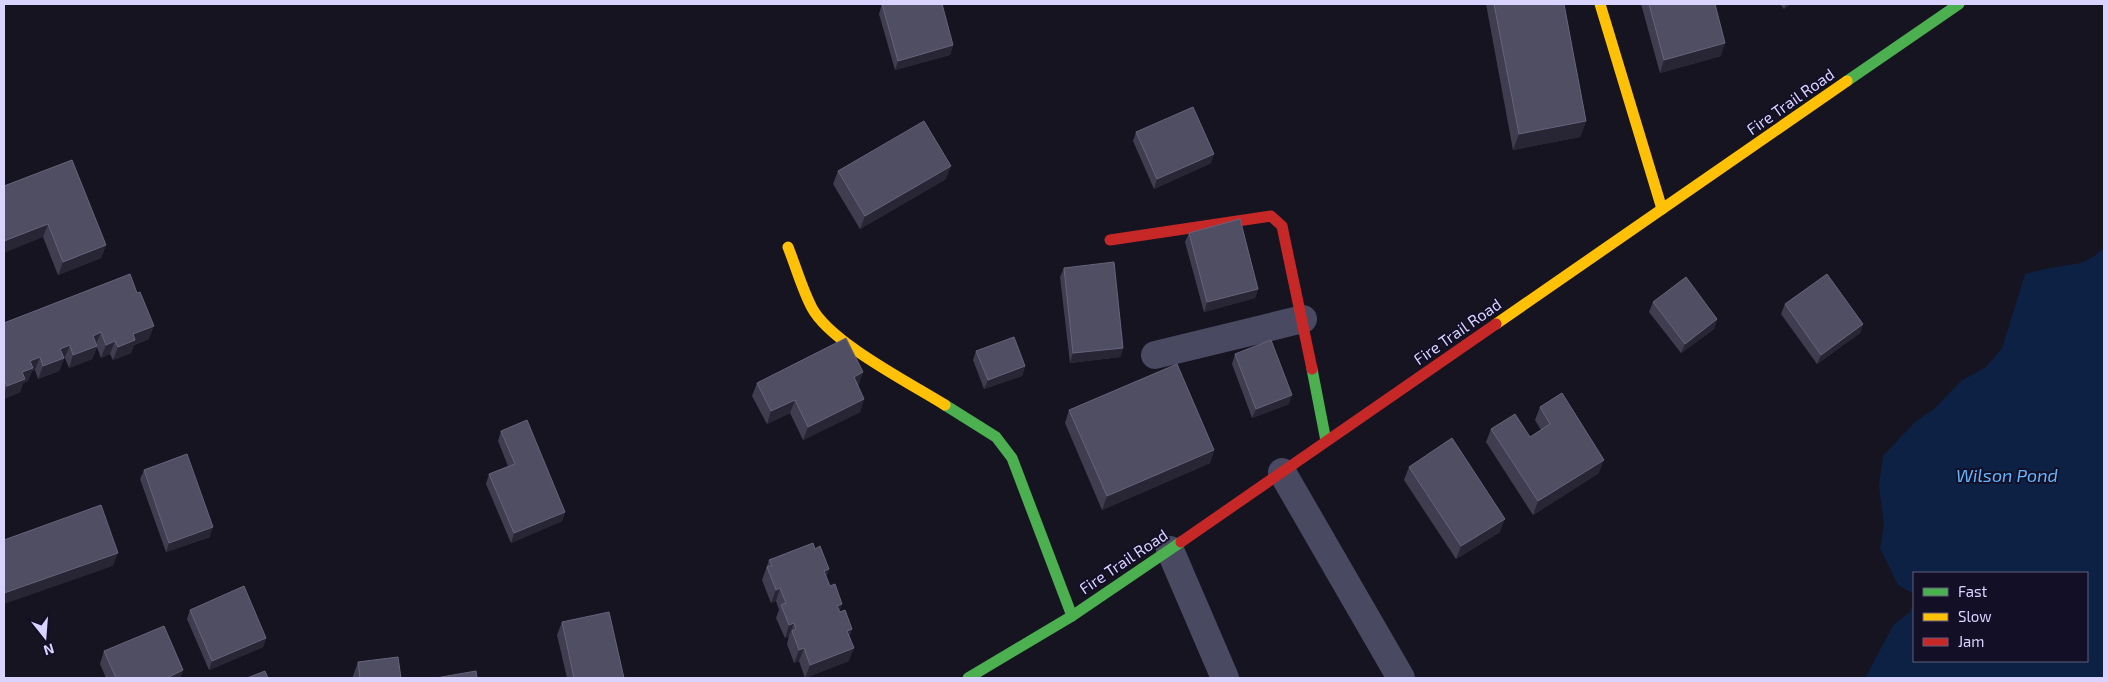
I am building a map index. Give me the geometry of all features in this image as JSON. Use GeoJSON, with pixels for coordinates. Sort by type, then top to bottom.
{"type":"FeatureCollection","features":[{"type":"Feature","properties":{"kind":"street"},"geometry":{"type":"LineString","coordinates":[[1600,4],[1662,209]]}},
{"type":"Feature","properties":{"kind":"street","name":"Fire Trail Road"},"geometry":{"type":"LineString","coordinates":[[968,678],[1072,616],[1170,550],[1959,4]]}},
{"type":"Feature","properties":{"kind":"street"},"geometry":{"type":"LineString","coordinates":[[1110,240],[1256,217],[1271,216],[1282,226],[1303,319],[1326,441]]}},
{"type":"Feature","properties":{"kind":"street"},"geometry":{"type":"LineString","coordinates":[[788,247],[812,308],[822,322],[851,347],[996,437],[1012,458],[1072,616]]}},
{"type":"Feature","properties":{"kind":"street"},"geometry":{"type":"LineString","coordinates":[[1156,355],[1303,319]]}},
{"type":"Feature","properties":{"kind":"street"},"geometry":{"type":"LineString","coordinates":[[1282,472],[1401,678]]}},
{"type":"Feature","properties":{"kind":"street"},"geometry":{"type":"LineString","coordinates":[[1170,550],[1225,678]]}},
{"type":"Feature","properties":{"kind":"water","name":"Wilson Pond"},"geometry":{"type":"Polygon","coordinates":[[[2104,248],[2104,678],[1865,678],[1894,624],[1909,613],[1913,606],[1913,662],[2088,662],[2088,572],[1913,572],[1913,593],[1898,585],[1880,548],[1884,525],[1879,486],[1883,456],[1915,422],[1934,409],[1961,381],[1986,367],[2002,348],[2025,274],[2071,265],[2092,258],[2104,248]]]}},
{"type":"Feature","properties":{"kind":"building"},"geometry":{"type":"Polygon","coordinates":[[[882,4],[942,4],[953,45],[898,61],[882,4]]]}},
{"type":"Feature","properties":{"kind":"building"},"geometry":{"type":"Polygon","coordinates":[[[1494,4],[1564,4],[1586,121],[1519,134],[1494,4]]]}},
{"type":"Feature","properties":{"kind":"building"},"geometry":{"type":"Polygon","coordinates":[[[1649,4],[1715,4],[1725,43],[1664,60],[1649,4]]]}},
{"type":"Feature","properties":{"kind":"building"},"geometry":{"type":"Polygon","coordinates":[[[1193,107],[1214,154],[1157,179],[1136,132],[1193,107]]]}},
{"type":"Feature","properties":{"kind":"building"},"geometry":{"type":"Polygon","coordinates":[[[924,121],[951,166],[865,216],[838,171],[924,121]]]}},
{"type":"Feature","properties":{"kind":"building"},"geometry":{"type":"Polygon","coordinates":[[[72,160],[106,245],[63,262],[48,224],[4,241],[4,186],[72,160]]]}},
{"type":"Feature","properties":{"kind":"building"},"geometry":{"type":"Polygon","coordinates":[[[1240,219],[1258,289],[1207,302],[1189,233],[1240,219]]]}},
{"type":"Feature","properties":{"kind":"building"},"geometry":{"type":"Polygon","coordinates":[[[1114,262],[1123,348],[1073,353],[1064,268],[1114,262]]]}},
{"type":"Feature","properties":{"kind":"building"},"geometry":{"type":"Polygon","coordinates":[[[130,274],[137,293],[140,292],[154,326],[133,334],[135,340],[118,347],[115,341],[106,345],[101,332],[93,336],[97,346],[73,355],[70,345],[60,349],[64,358],[43,366],[40,357],[30,361],[33,368],[22,372],[25,379],[7,386],[4,379],[4,323],[130,274]]]}},
{"type":"Feature","properties":{"kind":"building"},"geometry":{"type":"Polygon","coordinates":[[[1827,274],[1863,324],[1821,355],[1785,304],[1827,274]]]}},
{"type":"Feature","properties":{"kind":"building"},"geometry":{"type":"Polygon","coordinates":[[[1686,277],[1717,319],[1685,344],[1653,302],[1686,277]]]}},
{"type":"Feature","properties":{"kind":"building"},"geometry":{"type":"Polygon","coordinates":[[[1014,337],[1025,366],[988,380],[976,351],[1014,337]]]}},
{"type":"Feature","properties":{"kind":"building"},"geometry":{"type":"Polygon","coordinates":[[[846,338],[863,372],[854,377],[864,399],[808,427],[795,400],[771,411],[757,383],[846,338]]]}},
{"type":"Feature","properties":{"kind":"building"},"geometry":{"type":"Polygon","coordinates":[[[1271,340],[1292,395],[1256,409],[1235,354],[1271,340]]]}},
{"type":"Feature","properties":{"kind":"building"},"geometry":{"type":"Polygon","coordinates":[[[1177,364],[1214,450],[1107,496],[1069,410],[1177,364]]]}},
{"type":"Feature","properties":{"kind":"building"},"geometry":{"type":"Polygon","coordinates":[[[1562,393],[1604,460],[1538,501],[1491,429],[1515,414],[1530,437],[1550,424],[1540,407],[1562,393]]]}},
{"type":"Feature","properties":{"kind":"building"},"geometry":{"type":"Polygon","coordinates":[[[527,420],[565,512],[514,533],[489,474],[515,464],[501,431],[527,420]]]}},
{"type":"Feature","properties":{"kind":"building"},"geometry":{"type":"Polygon","coordinates":[[[1452,438],[1505,519],[1461,546],[1409,467],[1452,438]]]}},
{"type":"Feature","properties":{"kind":"building"},"geometry":{"type":"Polygon","coordinates":[[[187,454],[213,527],[169,543],[144,470],[187,454]]]}},
{"type":"Feature","properties":{"kind":"building"},"geometry":{"type":"Polygon","coordinates":[[[101,505],[118,553],[4,593],[4,540],[101,505]]]}},
{"type":"Feature","properties":{"kind":"building"},"geometry":{"type":"Polygon","coordinates":[[[813,543],[815,549],[820,546],[829,569],[824,571],[830,586],[835,584],[842,604],[837,606],[840,612],[845,610],[852,629],[847,631],[854,648],[810,665],[804,648],[799,650],[792,631],[796,629],[794,623],[789,625],[781,605],[786,603],[780,588],[776,590],[767,567],[772,565],[769,560],[813,543]]]}},
{"type":"Feature","properties":{"kind":"building"},"geometry":{"type":"Polygon","coordinates":[[[244,586],[266,638],[212,661],[190,610],[244,586]]]}},
{"type":"Feature","properties":{"kind":"building"},"geometry":{"type":"Polygon","coordinates":[[[609,612],[624,678],[574,678],[562,622],[609,612]]]}},
{"type":"Feature","properties":{"kind":"building"},"geometry":{"type":"Polygon","coordinates":[[[164,626],[183,670],[167,678],[116,678],[104,651],[164,626]]]}},
{"type":"Feature","properties":{"kind":"building"},"geometry":{"type":"Polygon","coordinates":[[[398,657],[401,678],[360,678],[358,662],[398,657]]]}},
{"type":"Feature","properties":{"kind":"building"},"geometry":{"type":"Polygon","coordinates":[[[265,671],[268,678],[247,678],[265,671]]]}},
{"type":"Feature","properties":{"kind":"building"},"geometry":{"type":"Polygon","coordinates":[[[476,671],[477,678],[436,678],[476,671]]]}},
{"type":"Feature","properties":{"kind":"traffic: fast"},"geometry":{"type":"LineString","coordinates":[[1847,81],[1959,4]]}},
{"type":"Feature","properties":{"kind":"traffic: fast"},"geometry":{"type":"LineString","coordinates":[[1312,369],[1326,441]]}},
{"type":"Feature","properties":{"kind":"traffic: fast"},"geometry":{"type":"LineString","coordinates":[[945,405],[996,437],[1012,458],[1072,616]]}},
{"type":"Feature","properties":{"kind":"traffic: fast"},"geometry":{"type":"LineString","coordinates":[[968,678],[1072,616],[1181,542]]}},
{"type":"Feature","properties":{"kind":"traffic: slow"},"geometry":{"type":"LineString","coordinates":[[1600,4],[1662,209]]}},
{"type":"Feature","properties":{"kind":"traffic: slow"},"geometry":{"type":"LineString","coordinates":[[1496,324],[1847,81]]}},
{"type":"Feature","properties":{"kind":"traffic: slow"},"geometry":{"type":"LineString","coordinates":[[788,247],[808,301],[822,321],[836,335],[872,361],[945,405]]}},
{"type":"Feature","properties":{"kind":"traffic: jam"},"geometry":{"type":"LineString","coordinates":[[1110,240],[1271,216],[1282,226],[1312,369]]}},
{"type":"Feature","properties":{"kind":"traffic: jam"},"geometry":{"type":"LineString","coordinates":[[1181,542],[1496,324]]}}]}
